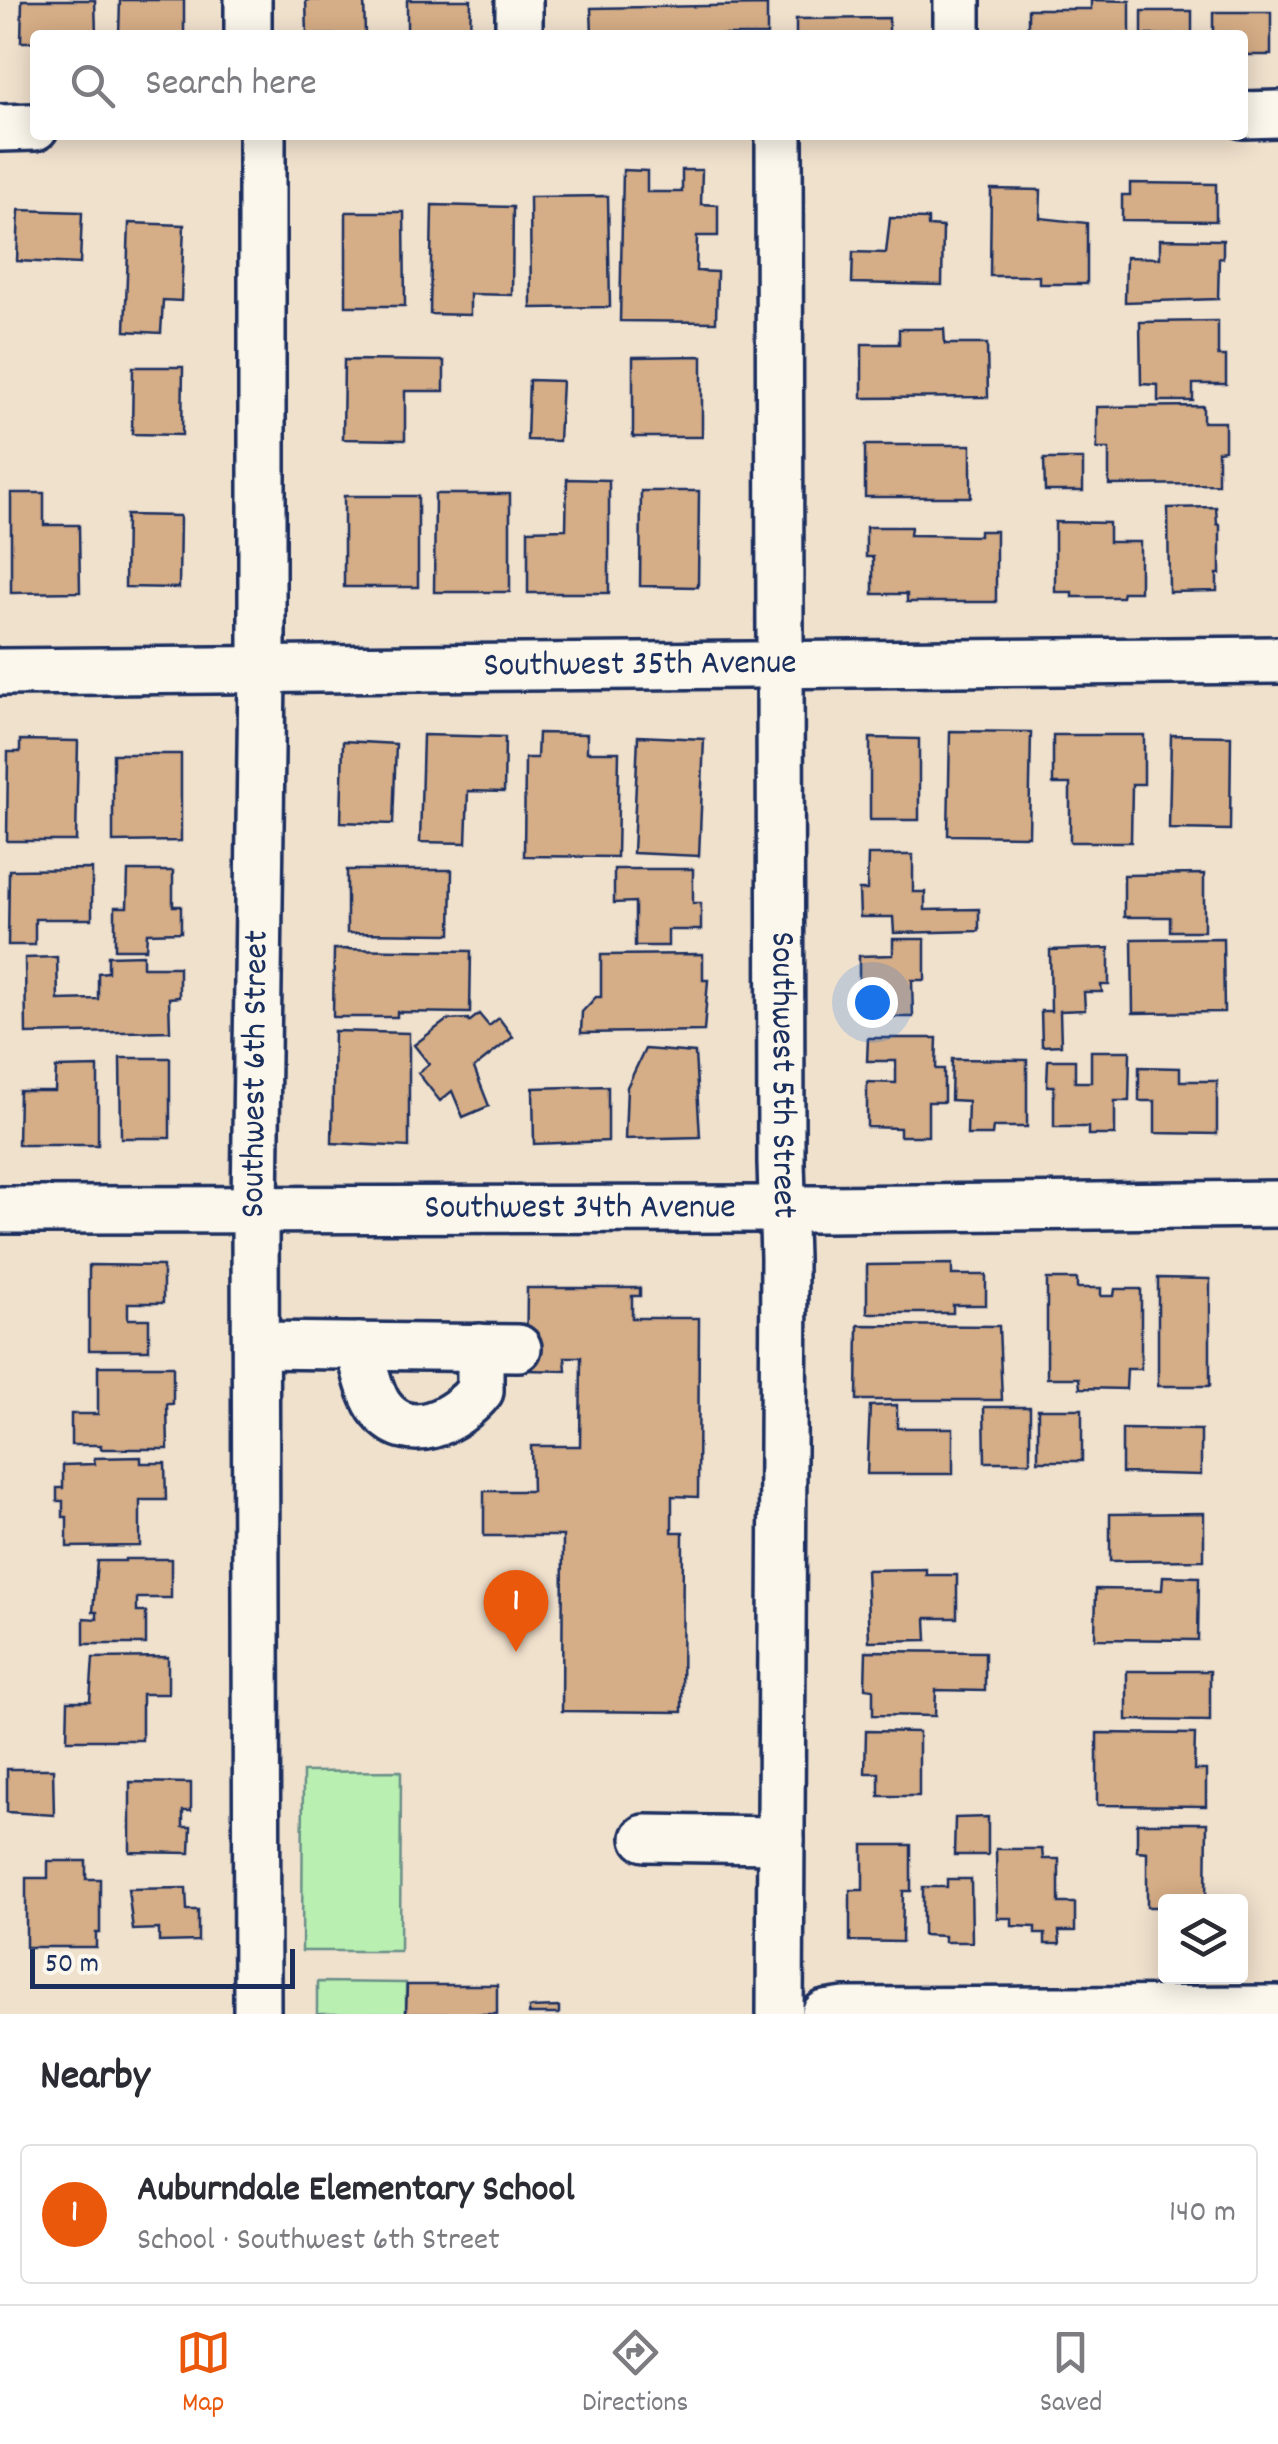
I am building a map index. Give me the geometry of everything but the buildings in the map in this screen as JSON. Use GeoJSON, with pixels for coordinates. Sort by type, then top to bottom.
{"type":"FeatureCollection","features":[{"type":"Feature","properties":{"kind":"street"},"geometry":{"type":"LineString","coordinates":[[248,0],[248,30]]}},
{"type":"Feature","properties":{"kind":"street"},"geometry":{"type":"LineString","coordinates":[[519,0],[519,30]]}},
{"type":"Feature","properties":{"kind":"street"},"geometry":{"type":"LineString","coordinates":[[957,0],[957,30]]}},
{"type":"Feature","properties":{"kind":"street"},"geometry":{"type":"LineString","coordinates":[[1248,115],[1278,114]]}},
{"type":"Feature","properties":{"kind":"street"},"geometry":{"type":"LineString","coordinates":[[0,128],[30,128]]}},
{"type":"Feature","properties":{"kind":"street","name":"Southwest 6th Street"},"geometry":{"type":"LineString","coordinates":[[258,2014],[255,1208],[262,672],[262,140]]}},
{"type":"Feature","properties":{"kind":"street","name":"Southwest 5th Street"},"geometry":{"type":"LineString","coordinates":[[779,140],[780,2014]]}},
{"type":"Feature","properties":{"kind":"street","name":"Southwest 35th Avenue"},"geometry":{"type":"LineString","coordinates":[[0,672],[1278,660]]}},
{"type":"Feature","properties":{"kind":"street","name":"Southwest 34th Avenue"},"geometry":{"type":"LineString","coordinates":[[0,1210],[1278,1204]]}},
{"type":"Feature","properties":{"kind":"street"},"geometry":{"type":"LineString","coordinates":[[257,1345],[499,1347],[480,1392],[456,1416],[428,1426],[396,1420],[380,1408],[370,1388],[359,1346]]}},
{"type":"Feature","properties":{"kind":"street"},"geometry":{"type":"LineString","coordinates":[[645,1838],[781,1840]]}},
{"type":"Feature","properties":{"kind":"street"},"geometry":{"type":"LineString","coordinates":[[825,2014],[1278,2009]]}},
{"type":"Feature","properties":{"kind":"green space"},"geometry":{"type":"Polygon","coordinates":[[[401,1771],[400,1951],[302,1951],[303,1772],[401,1771]]]}},
{"type":"Feature","properties":{"kind":"green space"},"geometry":{"type":"Polygon","coordinates":[[[317,1982],[406,1983],[406,2014],[317,2014],[317,1982]]]}},
{"type":"Feature","properties":{"kind":"place","name":"Auburndale Elementary School"},"geometry":{"type":"Point","coordinates":[516,1652]}}]}
